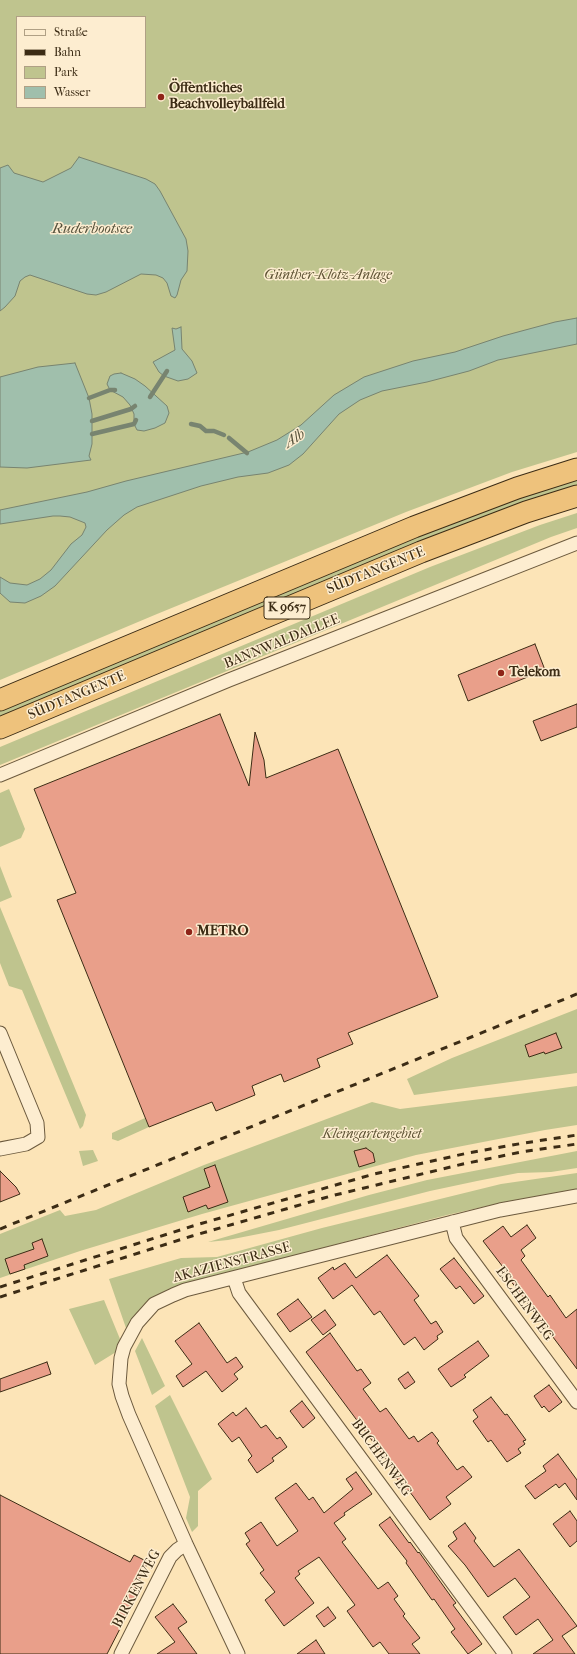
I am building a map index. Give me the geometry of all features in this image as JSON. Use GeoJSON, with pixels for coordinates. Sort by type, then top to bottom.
{"type":"FeatureCollection","features":[{"type":"Feature","properties":{"kind":"highway","name":"SÜDTANGENTE"},"geometry":{"type":"LineString","coordinates":[[0,700],[414,527],[517,488],[577,469]]}},
{"type":"Feature","properties":{"kind":"highway","name":"SÜDTANGENTE"},"geometry":{"type":"LineString","coordinates":[[0,728],[421,552],[526,512],[577,496]]}},
{"type":"Feature","properties":{"kind":"street","name":"BANNWALDALLEE"},"geometry":{"type":"LineString","coordinates":[[0,775],[229,680],[577,543]]}},
{"type":"Feature","properties":{"kind":"street"},"geometry":{"type":"LineString","coordinates":[[0,1033],[37,1124],[38,1137],[26,1144],[0,1149]]}},
{"type":"Feature","properties":{"kind":"street","name":"AKAZIENSTRASSE"},"geometry":{"type":"LineString","coordinates":[[238,1654],[186,1544],[124,1402],[120,1384],[121,1358],[124,1347],[137,1323],[154,1304],[179,1292],[500,1210],[577,1196]]}},
{"type":"Feature","properties":{"kind":"street","name":"ESCHENWEG"},"geometry":{"type":"LineString","coordinates":[[452,1222],[456,1238],[577,1402]]}},
{"type":"Feature","properties":{"kind":"street","name":"BUCHENWEG"},"geometry":{"type":"LineString","coordinates":[[234,1278],[239,1293],[505,1654]]}},
{"type":"Feature","properties":{"kind":"street","name":"BIRKENWEG"},"geometry":{"type":"LineString","coordinates":[[121,1654],[170,1557],[186,1544]]}},
{"type":"Feature","properties":{"kind":"green space","name":"Günther-Klotz-Anlage"},"geometry":{"type":"Polygon","coordinates":[[[0,0],[577,0],[577,452],[512,472],[406,512],[0,680],[0,0]]]}},
{"type":"Feature","properties":{"kind":"green space"},"geometry":{"type":"Polygon","coordinates":[[[577,479],[577,486],[0,719],[0,711],[396,545],[528,495],[577,479]]]}},
{"type":"Feature","properties":{"kind":"green space"},"geometry":{"type":"Polygon","coordinates":[[[577,513],[577,528],[551,537],[0,765],[0,747],[430,567],[540,525],[577,513]]]}},
{"type":"Feature","properties":{"kind":"green space"},"geometry":{"type":"Polygon","coordinates":[[[9,789],[25,829],[21,838],[0,847],[0,793],[9,789]]]}},
{"type":"Feature","properties":{"kind":"green space"},"geometry":{"type":"Polygon","coordinates":[[[0,866],[12,897],[0,902],[0,866]]]}},
{"type":"Feature","properties":{"kind":"green space"},"geometry":{"type":"Polygon","coordinates":[[[0,907],[86,1115],[83,1126],[80,1129],[22,990],[9,986],[0,963],[0,907]]]}},
{"type":"Feature","properties":{"kind":"green space","name":"Kleingartengebiet"},"geometry":{"type":"Polygon","coordinates":[[[577,1009],[577,1073],[414,1095],[407,1079],[452,1058],[577,1009]]]}},
{"type":"Feature","properties":{"kind":"green space","name":"Kleingartengebiet"},"geometry":{"type":"Polygon","coordinates":[[[577,1086],[577,1125],[416,1155],[202,1214],[80,1251],[0,1278],[0,1234],[60,1210],[65,1216],[96,1210],[204,1165],[372,1102],[400,1109],[577,1086]]]}},
{"type":"Feature","properties":{"kind":"green space"},"geometry":{"type":"Polygon","coordinates":[[[145,1118],[149,1127],[118,1141],[112,1139],[112,1133],[145,1118]]]}},
{"type":"Feature","properties":{"kind":"green space"},"geometry":{"type":"Polygon","coordinates":[[[93,1150],[98,1161],[83,1166],[79,1151],[93,1150]]]}},
{"type":"Feature","properties":{"kind":"green space"},"geometry":{"type":"Polygon","coordinates":[[[577,1151],[577,1168],[551,1172],[518,1173],[477,1181],[430,1191],[279,1230],[228,1240],[208,1242],[369,1195],[427,1180],[577,1151]]]}},
{"type":"Feature","properties":{"kind":"green space"},"geometry":{"type":"Polygon","coordinates":[[[577,1173],[577,1189],[505,1202],[447,1215],[175,1287],[142,1308],[126,1328],[109,1279],[181,1258],[217,1257],[322,1228],[501,1184],[577,1173]]]}},
{"type":"Feature","properties":{"kind":"green space"},"geometry":{"type":"Polygon","coordinates":[[[104,1300],[120,1339],[116,1352],[95,1365],[69,1309],[104,1300]]]}},
{"type":"Feature","properties":{"kind":"green space"},"geometry":{"type":"Polygon","coordinates":[[[142,1338],[165,1386],[152,1395],[135,1351],[142,1338]]]}},
{"type":"Feature","properties":{"kind":"green space"},"geometry":{"type":"Polygon","coordinates":[[[170,1395],[212,1479],[198,1491],[198,1526],[192,1532],[186,1518],[190,1497],[155,1406],[170,1395]]]}},
{"type":"Feature","properties":{"kind":"water","name":"Ruderbootsee"},"geometry":{"type":"Polygon","coordinates":[[[79,157],[146,179],[155,184],[160,191],[186,239],[188,251],[187,271],[181,280],[177,295],[175,298],[171,296],[167,283],[163,278],[156,275],[141,274],[106,292],[96,295],[87,294],[30,275],[20,281],[15,296],[0,311],[0,168],[8,165],[14,173],[43,182],[71,168],[79,157]]]}},
{"type":"Feature","properties":{"kind":"water","name":"Alb"},"geometry":{"type":"Polygon","coordinates":[[[577,318],[577,344],[498,360],[469,371],[427,382],[382,391],[360,400],[339,414],[303,454],[289,465],[268,473],[238,477],[201,486],[137,507],[124,515],[107,530],[55,586],[41,596],[25,603],[10,602],[0,593],[0,577],[10,583],[27,585],[40,579],[51,570],[71,544],[82,535],[86,527],[85,523],[70,517],[60,516],[0,524],[0,510],[87,492],[126,481],[248,452],[277,440],[301,425],[334,395],[364,377],[413,361],[455,352],[503,336],[555,322],[577,318]]]}},
{"type":"Feature","properties":{"kind":"water"},"geometry":{"type":"Polygon","coordinates":[[[181,327],[182,349],[192,361],[197,373],[188,379],[178,381],[164,376],[159,372],[153,362],[175,350],[172,328],[176,329],[181,327]]]}},
{"type":"Feature","properties":{"kind":"water"},"geometry":{"type":"Polygon","coordinates":[[[75,363],[89,398],[92,414],[92,444],[89,456],[91,460],[27,468],[0,467],[0,377],[38,367],[75,363]]]}},
{"type":"Feature","properties":{"kind":"water"},"geometry":{"type":"Polygon","coordinates":[[[121,373],[135,379],[145,386],[167,406],[169,413],[165,423],[144,431],[137,430],[134,424],[134,414],[130,405],[123,397],[110,390],[107,384],[110,376],[121,373]]]}},
{"type":"Feature","properties":{"kind":"building","name":"Telekom"},"geometry":{"type":"Polygon","coordinates":[[[535,644],[545,670],[468,701],[458,675],[535,644]]]}},
{"type":"Feature","properties":{"kind":"building"},"geometry":{"type":"Polygon","coordinates":[[[577,704],[577,727],[541,741],[533,721],[577,704]]]}},
{"type":"Feature","properties":{"kind":"building","name":"METRO"},"geometry":{"type":"Polygon","coordinates":[[[220,714],[249,786],[255,732],[264,760],[266,778],[338,749],[438,997],[348,1033],[353,1044],[317,1059],[320,1067],[284,1082],[281,1074],[252,1086],[255,1095],[216,1111],[212,1102],[149,1127],[57,900],[76,893],[34,789],[220,714]]]}},
{"type":"Feature","properties":{"kind":"building"},"geometry":{"type":"Polygon","coordinates":[[[556,1033],[562,1048],[545,1054],[544,1052],[529,1057],[525,1045],[556,1033]]]}},
{"type":"Feature","properties":{"kind":"building"},"geometry":{"type":"Polygon","coordinates":[[[366,1148],[373,1153],[375,1162],[359,1167],[354,1151],[366,1148]]]}},
{"type":"Feature","properties":{"kind":"building"},"geometry":{"type":"Polygon","coordinates":[[[215,1165],[228,1202],[208,1209],[206,1205],[188,1212],[183,1197],[210,1187],[204,1169],[215,1165]]]}},
{"type":"Feature","properties":{"kind":"building"},"geometry":{"type":"Polygon","coordinates":[[[0,1171],[16,1187],[20,1194],[0,1202],[0,1171]]]}},
{"type":"Feature","properties":{"kind":"building"},"geometry":{"type":"Polygon","coordinates":[[[527,1225],[536,1238],[521,1250],[525,1256],[521,1260],[548,1297],[550,1295],[566,1318],[577,1309],[577,1369],[504,1272],[506,1271],[483,1241],[503,1226],[511,1237],[527,1225]]]}},
{"type":"Feature","properties":{"kind":"building"},"geometry":{"type":"Polygon","coordinates":[[[42,1239],[48,1256],[24,1265],[25,1269],[10,1274],[5,1259],[34,1249],[32,1243],[42,1239]]]}},
{"type":"Feature","properties":{"kind":"building"},"geometry":{"type":"Polygon","coordinates":[[[387,1255],[419,1296],[414,1300],[431,1324],[436,1321],[443,1332],[437,1336],[438,1339],[424,1350],[415,1337],[404,1345],[380,1311],[374,1315],[352,1285],[333,1299],[318,1278],[333,1267],[334,1270],[345,1263],[356,1278],[387,1255]]]}},
{"type":"Feature","properties":{"kind":"building"},"geometry":{"type":"Polygon","coordinates":[[[454,1258],[484,1296],[474,1304],[460,1286],[456,1289],[440,1269],[454,1258]]]}},
{"type":"Feature","properties":{"kind":"building"},"geometry":{"type":"Polygon","coordinates":[[[298,1299],[312,1317],[290,1332],[277,1314],[298,1299]]]}},
{"type":"Feature","properties":{"kind":"building"},"geometry":{"type":"Polygon","coordinates":[[[325,1310],[336,1325],[323,1335],[311,1320],[325,1310]]]}},
{"type":"Feature","properties":{"kind":"building"},"geometry":{"type":"Polygon","coordinates":[[[199,1323],[227,1363],[236,1357],[243,1367],[234,1374],[238,1379],[222,1392],[206,1371],[183,1387],[176,1376],[192,1364],[175,1341],[199,1323]]]}},
{"type":"Feature","properties":{"kind":"building"},"geometry":{"type":"Polygon","coordinates":[[[330,1333],[357,1371],[361,1369],[371,1383],[363,1389],[380,1412],[386,1408],[409,1439],[414,1436],[418,1442],[432,1432],[439,1441],[437,1443],[457,1470],[463,1466],[472,1477],[446,1497],[451,1504],[430,1520],[413,1496],[408,1490],[407,1492],[395,1476],[397,1474],[306,1352],[330,1333]]]}},
{"type":"Feature","properties":{"kind":"building"},"geometry":{"type":"Polygon","coordinates":[[[478,1341],[489,1356],[464,1375],[466,1377],[451,1387],[438,1369],[478,1341]]]}},
{"type":"Feature","properties":{"kind":"building"},"geometry":{"type":"Polygon","coordinates":[[[47,1362],[51,1374],[0,1392],[0,1379],[47,1362]]]}},
{"type":"Feature","properties":{"kind":"building"},"geometry":{"type":"Polygon","coordinates":[[[408,1372],[415,1382],[405,1389],[398,1379],[408,1372]]]}},
{"type":"Feature","properties":{"kind":"building"},"geometry":{"type":"Polygon","coordinates":[[[549,1385],[562,1402],[549,1412],[544,1406],[542,1408],[534,1396],[549,1385]]]}},
{"type":"Feature","properties":{"kind":"building"},"geometry":{"type":"Polygon","coordinates":[[[491,1397],[505,1415],[507,1414],[526,1440],[523,1441],[525,1444],[518,1449],[521,1453],[507,1462],[491,1440],[488,1442],[473,1421],[478,1417],[473,1410],[491,1397]]]}},
{"type":"Feature","properties":{"kind":"building"},"geometry":{"type":"Polygon","coordinates":[[[302,1401],[315,1418],[303,1428],[290,1411],[302,1401]]]}},
{"type":"Feature","properties":{"kind":"building"},"geometry":{"type":"Polygon","coordinates":[[[246,1408],[261,1428],[266,1425],[277,1439],[280,1437],[287,1447],[272,1458],[274,1461],[257,1473],[248,1460],[252,1456],[239,1437],[232,1442],[218,1424],[233,1412],[236,1416],[246,1408]]]}},
{"type":"Feature","properties":{"kind":"building"},"geometry":{"type":"Polygon","coordinates":[[[558,1454],[577,1480],[577,1500],[565,1483],[559,1488],[556,1484],[535,1499],[525,1486],[546,1471],[543,1466],[558,1454]]]}},
{"type":"Feature","properties":{"kind":"building"},"geometry":{"type":"Polygon","coordinates":[[[356,1472],[372,1494],[344,1513],[345,1515],[334,1523],[346,1539],[342,1542],[378,1589],[388,1582],[398,1596],[394,1599],[405,1614],[403,1616],[420,1638],[412,1644],[420,1654],[389,1654],[380,1642],[373,1647],[347,1611],[355,1605],[319,1557],[298,1571],[300,1574],[295,1578],[314,1603],[284,1626],[265,1600],[275,1592],[260,1573],[264,1570],[246,1544],[250,1541],[245,1533],[261,1522],[277,1546],[298,1531],[275,1498],[296,1483],[309,1500],[313,1497],[324,1513],[353,1489],[346,1479],[356,1472]]]}},
{"type":"Feature","properties":{"kind":"building"},"geometry":{"type":"Polygon","coordinates":[[[0,1495],[130,1562],[134,1555],[148,1562],[135,1588],[140,1590],[107,1654],[0,1654],[0,1495]]]}},
{"type":"Feature","properties":{"kind":"building"},"geometry":{"type":"Polygon","coordinates":[[[570,1511],[577,1521],[577,1541],[570,1547],[553,1524],[570,1511]]]}},
{"type":"Feature","properties":{"kind":"building"},"geometry":{"type":"Polygon","coordinates":[[[390,1517],[409,1543],[410,1542],[418,1553],[419,1552],[456,1603],[453,1605],[482,1644],[468,1654],[451,1632],[455,1629],[434,1599],[432,1600],[406,1563],[407,1561],[379,1525],[390,1517]]]}},
{"type":"Feature","properties":{"kind":"building"},"geometry":{"type":"Polygon","coordinates":[[[465,1523],[476,1538],[474,1541],[494,1567],[519,1549],[577,1626],[562,1636],[575,1654],[533,1654],[553,1640],[538,1619],[516,1635],[503,1617],[530,1597],[515,1578],[488,1597],[465,1565],[448,1546],[457,1539],[453,1532],[465,1523]]]}},
{"type":"Feature","properties":{"kind":"building"},"geometry":{"type":"Polygon","coordinates":[[[173,1604],[187,1622],[178,1628],[197,1654],[157,1654],[175,1642],[155,1617],[173,1604]]]}},
{"type":"Feature","properties":{"kind":"building"},"geometry":{"type":"Polygon","coordinates":[[[328,1607],[336,1618],[324,1627],[316,1616],[328,1607]]]}},
{"type":"Feature","properties":{"kind":"building"},"geometry":{"type":"Polygon","coordinates":[[[316,1640],[325,1654],[297,1654],[316,1640]]]}},
{"type":"Feature","properties":{"kind":"waterway"},"geometry":{"type":"LineString","coordinates":[[150,397],[167,371]]}},
{"type":"Feature","properties":{"kind":"waterway"},"geometry":{"type":"LineString","coordinates":[[89,398],[110,390],[115,390]]}},
{"type":"Feature","properties":{"kind":"waterway"},"geometry":{"type":"LineString","coordinates":[[92,421],[131,409],[135,406]]}},
{"type":"Feature","properties":{"kind":"waterway"},"geometry":{"type":"LineString","coordinates":[[92,434],[134,424],[136,420]]}},
{"type":"Feature","properties":{"kind":"waterway"},"geometry":{"type":"LineString","coordinates":[[191,424],[200,426],[206,431],[214,431],[224,435]]}},
{"type":"Feature","properties":{"kind":"waterway"},"geometry":{"type":"LineString","coordinates":[[229,438],[247,453]]}},
{"type":"Feature","properties":{"kind":"railway"},"geometry":{"type":"LineString","coordinates":[[0,1229],[577,994]]}},
{"type":"Feature","properties":{"kind":"railway"},"geometry":{"type":"LineString","coordinates":[[0,1287],[196,1225],[374,1174],[468,1153],[577,1135]]}},
{"type":"Feature","properties":{"kind":"railway"},"geometry":{"type":"LineString","coordinates":[[0,1297],[192,1236],[331,1196],[463,1164],[521,1152],[577,1144]]}},
{"type":"Feature","properties":{"kind":"place","name":"Öffentliches Beachvolleyballfeld"},"geometry":{"type":"Point","coordinates":[161,97]}},
{"type":"Feature","properties":{"kind":"place","name":"Telekom"},"geometry":{"type":"Point","coordinates":[501,673]}},
{"type":"Feature","properties":{"kind":"place","name":"METRO"},"geometry":{"type":"Point","coordinates":[189,932]}}]}
